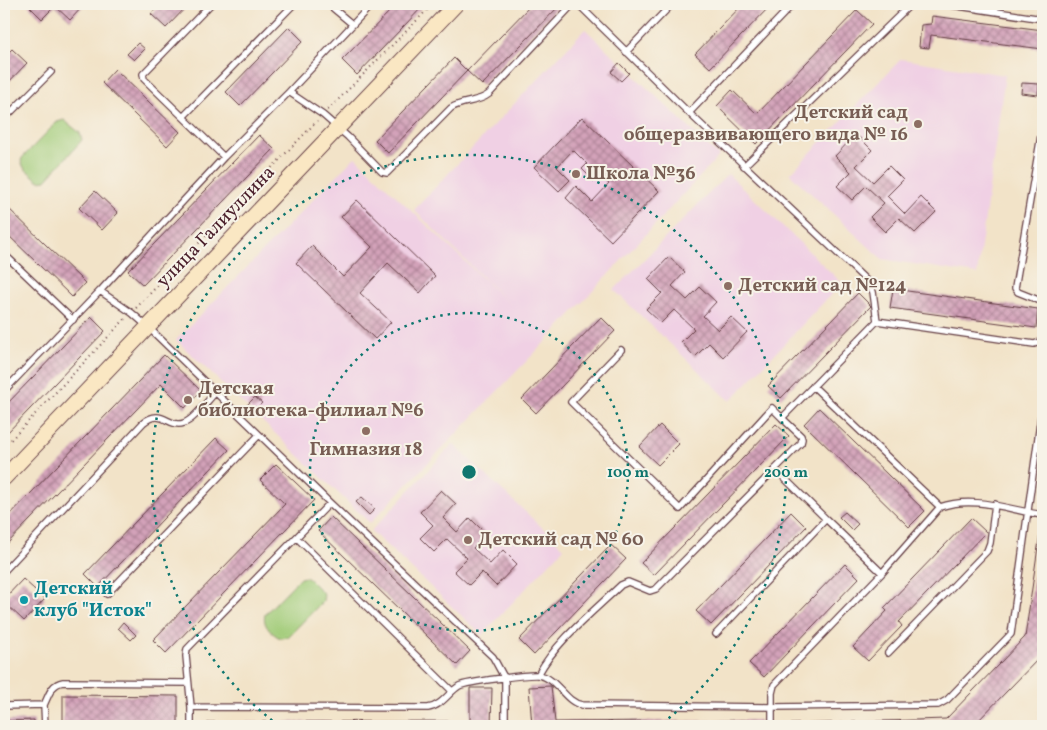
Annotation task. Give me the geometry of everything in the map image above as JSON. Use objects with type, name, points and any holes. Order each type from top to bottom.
[{"type":"street","name":"улица Галиуллина","points":[[4,476],[456,4]]},
{"type":"lane","points":[[211,4],[142,76],[224,157]]},
{"type":"lane","points":[[183,117],[294,4]]},
{"type":"lane","points":[[328,4],[352,24]]},
{"type":"lane","points":[[4,391],[73,320],[224,157],[289,92],[372,4]]},
{"type":"lane","points":[[289,92],[323,115],[382,172],[387,173],[456,105],[481,99],[489,94],[573,4]]},
{"type":"lane","points":[[626,52],[672,4]]},
{"type":"lane","points":[[689,113],[793,4]]},
{"type":"lane","points":[[744,166],[910,4]]},
{"type":"lane","points":[[945,4],[1043,20]]},
{"type":"lane","points":[[582,5],[626,52],[870,285],[873,292],[877,321]]},
{"type":"lane","points":[[4,119],[51,72]]},
{"type":"lane","points":[[1043,124],[1014,286],[1016,291],[1043,302]]},
{"type":"lane","points":[[4,254],[73,320]]},
{"type":"lane","points":[[100,290],[132,312],[493,657],[506,679],[505,726]]},
{"type":"lane","points":[[877,321],[1034,344],[1043,341]]},
{"type":"lane","points":[[782,418],[877,321]]},
{"type":"lane","points":[[538,675],[556,649],[620,585],[628,582],[650,591],[656,589],[802,440],[801,436],[772,408],[680,509],[571,402],[621,350]]},
{"type":"lane","points":[[813,386],[940,506]]},
{"type":"lane","points":[[4,571],[144,423],[155,416],[160,416],[179,424],[184,423],[215,393]]},
{"type":"lane","points":[[191,707],[428,708],[437,705],[464,684],[538,675],[551,681],[575,703],[582,705],[772,707],[933,706],[943,703],[1012,634],[1043,401]]},
{"type":"lane","points":[[107,594],[259,435]]},
{"type":"lane","points":[[775,469],[882,573]]},
{"type":"lane","points":[[772,726],[772,689],[776,682],[882,573],[940,506],[966,502],[995,504],[1043,515]]},
{"type":"lane","points":[[191,726],[186,656],[190,646],[330,503]]},
{"type":"lane","points":[[888,653],[989,547],[995,504]]},
{"type":"lane","points":[[716,634],[826,519]]},
{"type":"lane","points":[[297,538],[452,692]]},
{"type":"lane","points":[[45,726],[44,705],[52,688],[63,682],[188,682]]},
{"type":"lane","points":[[4,706],[44,705]]},
{"type":"path","points":[[4,447],[132,312],[433,4]]},
{"type":"shaded area","points":[[585,29],[719,156],[547,340],[370,523],[176,340],[355,157],[512,306],[414,210]]},
{"type":"shaded area","name":"Детский сад общеразвивающего вида № 16","points":[[901,59],[1005,75],[977,274],[882,259],[790,174]]},
{"type":"shaded area","name":"Детский сад №124","points":[[728,174],[842,283],[730,401],[614,290]]},
{"type":"shaded area","name":"Детский сад № 60","points":[[453,444],[564,548],[482,635],[371,531]]},
{"type":"green space","points":[[64,120],[80,133],[82,140],[46,180],[39,181],[24,168],[21,161],[22,158],[57,122]]},
{"type":"green space","points":[[305,577],[324,594],[323,601],[288,637],[280,638],[273,634],[266,625],[265,614],[300,578]]},
{"type":"building","points":[[29,4],[85,4],[70,20],[55,6],[42,19]]},
{"type":"building","points":[[160,4],[189,4],[166,28],[151,14]]},
{"type":"building","points":[[397,4],[425,4],[357,75],[342,60]]},
{"type":"building","points":[[532,4],[561,4],[482,85],[467,71]]},
{"type":"building","points":[[743,4],[772,4],[710,68],[695,54]]},
{"type":"building","points":[[857,10],[872,24],[756,144],[717,106],[732,90],[757,114]]},
{"type":"building","points":[[932,16],[1043,30],[1043,49],[931,35],[929,48],[919,47],[921,25],[931,24]]},
{"type":"building","points":[[289,27],[303,41],[240,106],[226,92]]},
{"type":"building","points":[[138,43],[145,49],[134,60],[127,54]]},
{"type":"building","points":[[12,49],[27,63],[4,87],[4,57]]},
{"type":"building","points":[[454,58],[467,71],[388,153],[375,140]]},
{"type":"building","points":[[619,63],[629,73],[621,81],[611,72]]},
{"type":"building","points":[[115,69],[180,132],[167,146],[102,83]]},
{"type":"building","points":[[1022,83],[1039,84],[1038,95],[1021,93]]},
{"type":"building","points":[[582,117],[659,191],[611,241],[566,198],[576,186],[592,202],[609,184],[596,172],[590,177],[582,169],[587,164],[573,150],[557,167],[570,180],[559,191],[534,167]]},
{"type":"building","points":[[856,134],[872,150],[856,166],[873,182],[889,166],[903,180],[887,196],[905,214],[921,197],[936,212],[915,233],[899,218],[885,232],[870,217],[884,203],[866,186],[852,200],[837,186],[851,172],[835,156]]},
{"type":"building","points":[[259,135],[274,149],[143,285],[128,271]]},
{"type":"building","points":[[95,191],[118,213],[102,230],[79,208]]},
{"type":"building","points":[[357,200],[435,276],[420,293],[388,263],[360,293],[391,322],[375,339],[296,263],[312,246],[343,277],[372,247],[341,217]]},
{"type":"building","points":[[4,204],[85,283],[72,297],[4,231]]},
{"type":"building","points":[[669,257],[685,272],[672,286],[687,300],[700,287],[716,302],[703,316],[718,330],[731,317],[747,332],[723,357],[709,343],[695,357],[681,342],[694,329],[674,310],[661,323],[646,309],[662,293],[648,279]]},
{"type":"building","points":[[893,289],[1038,309],[1036,328],[890,308]]},
{"type":"building","points":[[858,293],[871,306],[781,398],[768,386]]},
{"type":"building","points":[[91,317],[105,331],[5,435],[4,407]]},
{"type":"building","points":[[601,317],[615,331],[536,413],[522,399]]},
{"type":"building","points":[[164,355],[201,391],[185,408],[161,384],[4,547],[4,521]]},
{"type":"building","points":[[255,397],[262,403],[254,411],[247,405]]},
{"type":"building","points":[[819,408],[925,511],[909,527],[804,424]]},
{"type":"building","points":[[776,424],[789,436],[654,575],[641,563]]},
{"type":"building","points":[[660,425],[679,444],[658,465],[639,447]]},
{"type":"building","points":[[216,438],[229,450],[98,587],[85,574]]},
{"type":"building","points":[[276,464],[314,500],[166,653],[153,640],[285,504],[260,480]]},
{"type":"building","points":[[441,490],[456,504],[443,518],[457,532],[470,518],[486,534],[473,548],[490,564],[503,550],[517,564],[496,586],[482,572],[469,585],[454,571],[467,558],[447,539],[434,552],[420,538],[433,525],[420,512]]},
{"type":"building","points":[[362,497],[375,509],[369,515],[356,502]]},
{"type":"building","points":[[791,512],[806,527],[711,625],[696,611]]},
{"type":"building","points":[[845,512],[858,524],[852,530],[839,517]]},
{"type":"building","points":[[331,517],[470,651],[457,665],[318,531]]},
{"type":"building","points":[[971,518],[986,532],[899,622],[902,626],[868,661],[853,647],[887,611],[884,608]]},
{"type":"building","points":[[1041,526],[1043,526],[1043,654],[973,726],[792,726],[791,724],[946,719],[1025,637]]},
{"type":"building","points":[[611,545],[626,559],[534,655],[519,640]]},
{"type":"building","points":[[845,564],[859,578],[764,677],[749,663]]},
{"type":"building","name":"Детский клуб \"Исток\"","points":[[23,579],[45,599],[24,621],[4,602],[4,599]]},
{"type":"building","points":[[123,622],[136,635],[131,640],[118,628]]},
{"type":"building","points":[[551,686],[555,722],[760,720],[760,726],[532,726],[529,687]]},
{"type":"building","points":[[470,688],[492,688],[491,726],[208,726],[208,722],[470,721]]},
{"type":"building","points":[[63,695],[178,696],[178,726],[63,726]]},
{"type":"building","points":[[34,720],[34,726],[4,726],[4,721]]},
{"type":"place","name":"Детский сад общеразвивающего вида № 16","points":[[918,124]]},
{"type":"place","name":"Школа №36","points":[[576,174]]},
{"type":"place","name":"Детский сад №124","points":[[728,286]]},
{"type":"place","name":"Детская библиотека-филиал №6","points":[[188,400]]},
{"type":"place","name":"Гимназия 18","points":[[366,431]]},
{"type":"place","name":"Детский сад № 60","points":[[468,540]]},
{"type":"place","name":"Детский клуб \"Исток\"","points":[[24,600]]}]
